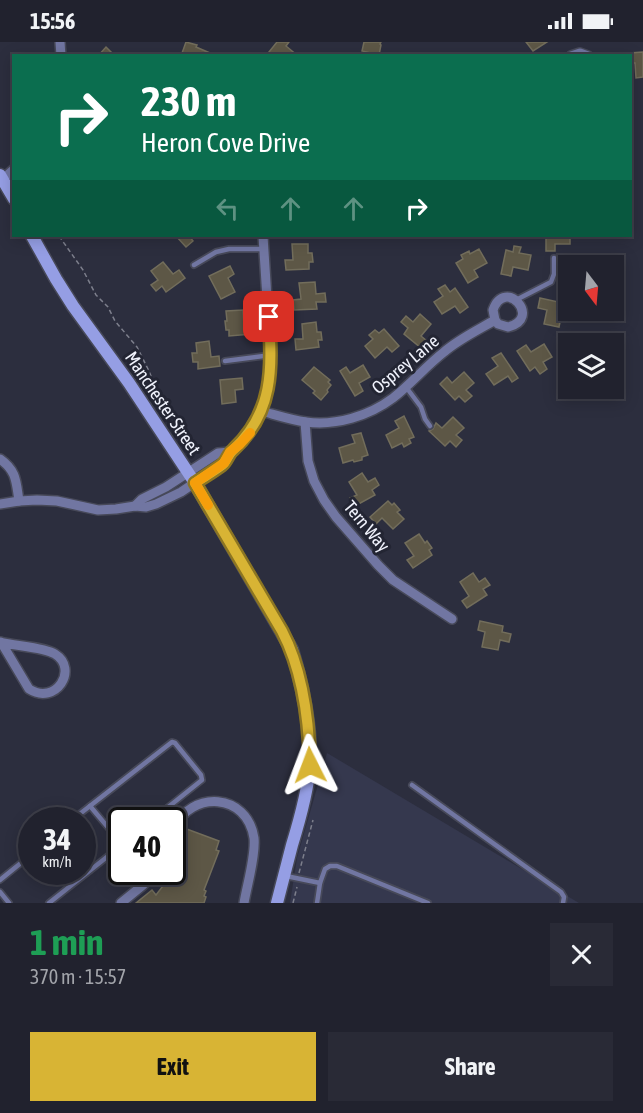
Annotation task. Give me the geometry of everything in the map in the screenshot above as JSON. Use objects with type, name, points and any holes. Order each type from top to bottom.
[{"type":"street","name":"Manchester Street","points":[[33,237],[73,306],[192,472],[292,650],[298,670],[310,765],[305,797],[277,903]]},
{"type":"street","points":[[0,504],[45,500],[107,510],[135,506],[142,499],[166,488],[218,453],[230,452],[249,434],[261,411],[269,383],[271,355],[263,237]]},
{"type":"street","points":[[507,297],[516,300],[521,307],[522,316],[517,324],[508,327],[498,324],[495,320],[493,310],[498,301],[507,297]]},
{"type":"street","name":"Osprey Lane","points":[[261,411],[305,422],[333,422],[364,414],[383,405],[447,350],[495,320]]},
{"type":"street","name":"Tern Way","points":[[305,422],[308,461],[314,481],[324,500],[363,549],[393,580],[452,619]]},
{"type":"street","points":[[0,459],[10,466],[13,472],[19,501]]},
{"type":"street","points":[[0,642],[54,653],[61,660],[64,668],[64,677],[60,685],[54,691],[46,693],[37,693],[29,689],[0,642]]},
{"type":"street","points":[[186,811],[197,804],[216,801],[232,806],[246,819],[254,838],[254,848],[244,903]]},
{"type":"street","points":[[121,903],[138,885]]},
{"type":"lane","points":[[194,265],[216,252],[229,249],[264,249]]},
{"type":"lane","points":[[516,300],[551,282],[554,274],[554,258]]},
{"type":"lane","points":[[225,361],[271,355]]},
{"type":"lane","points":[[406,387],[421,407],[430,426]]},
{"type":"lane","points":[[108,827],[90,806],[172,742],[201,775],[202,780],[168,807]]},
{"type":"lane","points":[[412,785],[561,892],[564,897],[563,903]]},
{"type":"lane","points":[[50,903],[108,855]]},
{"type":"lane","points":[[0,880],[18,865]]},
{"type":"lane","points":[[318,903],[324,869],[330,866],[350,870],[428,903]]},
{"type":"lane","points":[[284,876],[320,883]]},
{"type":"lane","points":[[0,892],[9,903]]},
{"type":"path","points":[[59,237],[83,270],[96,295],[108,307],[115,321],[137,347],[167,413],[192,453],[192,472]]},
{"type":"path","points":[[299,874],[313,820]]},
{"type":"path","points":[[293,903],[298,885]]},
{"type":"shaded area","points":[[327,753],[579,903],[290,903],[297,858]]},
{"type":"building","points":[[186,42],[197,45],[196,47],[212,54],[182,54]]},
{"type":"building","points":[[277,42],[289,42],[286,46],[296,54],[271,54],[269,52]]},
{"type":"building","points":[[364,42],[381,42],[379,54],[362,51]]},
{"type":"building","points":[[526,42],[547,42],[533,51]]},
{"type":"building","points":[[106,47],[113,54],[100,54]]},
{"type":"building","points":[[643,52],[643,77],[636,78],[635,63],[632,63],[630,53]]},
{"type":"building","points":[[177,237],[190,237],[193,241],[186,247]]},
{"type":"building","points":[[546,237],[570,237],[570,244],[555,244],[555,251],[546,251]]},
{"type":"building","points":[[292,244],[308,244],[308,253],[312,253],[313,262],[309,262],[309,269],[286,270],[285,260],[293,260]]},
{"type":"building","points":[[514,246],[521,247],[519,253],[531,255],[528,270],[513,267],[511,276],[501,274],[506,250],[513,252]]},
{"type":"building","points":[[479,249],[487,263],[474,270],[478,277],[468,283],[456,263],[463,259],[461,255],[469,251],[470,254]]},
{"type":"building","points":[[163,262],[173,274],[179,270],[185,278],[166,292],[162,286],[156,291],[151,285],[158,280],[151,271]]},
{"type":"building","points":[[230,266],[234,274],[228,278],[235,292],[221,299],[209,276]]},
{"type":"building","points":[[315,282],[316,294],[325,293],[326,302],[316,302],[317,309],[294,310],[293,300],[301,299],[299,283]]},
{"type":"building","points":[[445,285],[450,292],[455,288],[468,307],[460,313],[455,306],[442,314],[434,302],[443,296],[438,289]]},
{"type":"building","points":[[540,298],[558,302],[559,327],[544,324],[547,310],[538,308]]},
{"type":"building","points":[[243,310],[244,326],[251,325],[252,334],[229,336],[229,330],[226,330],[226,311]]},
{"type":"building","points":[[420,314],[431,324],[421,336],[427,341],[421,348],[404,334],[408,328],[401,322],[406,316],[413,322]]},
{"type":"building","points":[[316,322],[317,332],[321,332],[322,340],[318,340],[319,347],[296,350],[295,339],[303,339],[302,324]]},
{"type":"building","points":[[384,329],[399,346],[392,352],[387,347],[375,358],[365,346],[373,339],[369,335],[375,330],[379,333]]},
{"type":"building","points":[[209,341],[211,357],[219,356],[220,366],[198,369],[198,362],[193,362],[192,353],[197,353],[196,343]]},
{"type":"building","points":[[544,344],[552,357],[543,362],[547,369],[540,374],[535,367],[530,371],[517,351],[526,345],[531,352]]},
{"type":"building","points":[[501,353],[518,378],[512,382],[508,376],[494,385],[486,374],[498,366],[492,358]]},
{"type":"building","points":[[363,365],[370,377],[359,383],[363,391],[355,396],[340,371],[346,367],[350,373]]},
{"type":"building","points":[[314,367],[330,380],[328,382],[331,385],[328,392],[321,400],[313,393],[315,391],[302,380]]},
{"type":"building","points":[[464,372],[474,383],[466,390],[472,396],[465,402],[459,396],[455,400],[440,384],[447,377],[452,383]]},
{"type":"building","points":[[242,378],[243,389],[235,390],[236,402],[222,404],[220,380]]},
{"type":"building","points":[[404,416],[414,437],[409,439],[411,443],[404,447],[402,443],[392,448],[386,435],[399,428],[395,421]]},
{"type":"building","points":[[453,417],[464,428],[456,435],[462,440],[456,447],[450,441],[445,446],[429,431],[436,423],[442,428]]},
{"type":"building","points":[[361,433],[368,455],[362,457],[362,460],[343,463],[339,448],[355,443],[352,435]]},
{"type":"building","points":[[362,473],[368,482],[375,478],[379,485],[372,490],[375,495],[355,506],[350,498],[357,495],[349,482]]},
{"type":"building","points":[[388,501],[392,505],[394,503],[400,510],[397,512],[404,519],[393,529],[382,518],[376,524],[370,517]]},
{"type":"building","points":[[419,534],[432,548],[429,550],[432,555],[413,568],[407,560],[414,556],[405,543]]},
{"type":"building","points":[[473,573],[479,582],[485,578],[490,585],[483,589],[487,595],[467,608],[462,601],[469,596],[460,582]]},
{"type":"building","points":[[480,621],[503,626],[502,632],[511,634],[509,642],[500,640],[498,650],[482,647],[485,632],[478,630]]},
{"type":"building","points":[[186,829],[219,841],[216,850],[219,851],[204,890],[206,897],[204,903],[136,903],[152,890],[156,895],[164,885],[186,885]]},
{"type":"slow traffic","points":[[208,505],[195,483],[224,463],[230,452],[250,433]]},
{"type":"route","points":[[269,317],[271,361],[266,398],[261,411],[249,434],[230,452],[224,463],[195,483],[292,650],[307,722],[310,765]]}]
